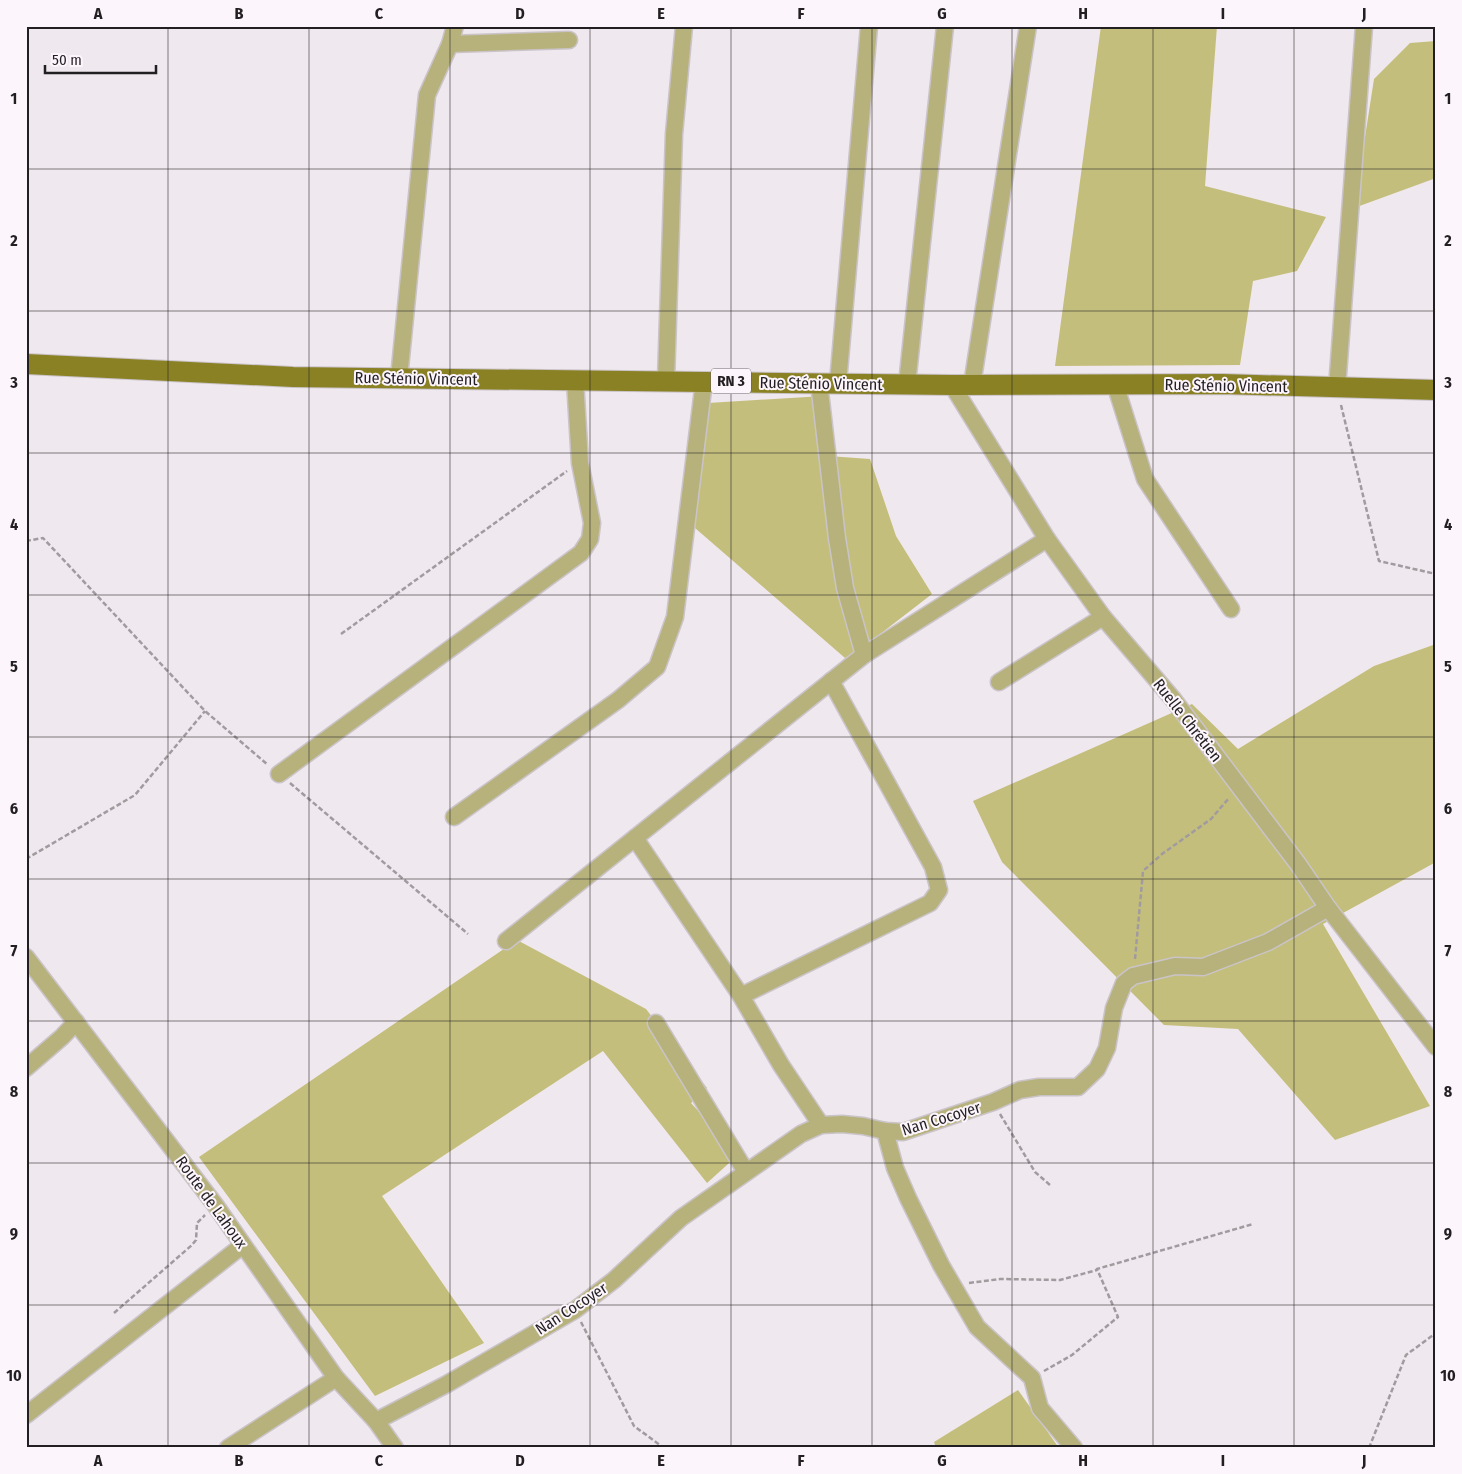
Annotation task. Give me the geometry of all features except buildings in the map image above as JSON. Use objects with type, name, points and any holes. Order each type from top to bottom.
[{"type":"main road","name":"Rue Sténio Vincent","points":[[26,364],[293,377],[666,380],[952,385],[1115,384],[1436,390]]},
{"type":"street","points":[[399,378],[428,95],[450,44],[455,26]]},
{"type":"street","points":[[666,380],[674,134],[684,26]]},
{"type":"street","points":[[864,654],[845,588],[841,563],[829,383],[870,26]]},
{"type":"street","points":[[907,384],[946,26]]},
{"type":"street","points":[[972,385],[1028,26]]},
{"type":"street","points":[[1337,388],[1364,26]]},
{"type":"street","points":[[450,44],[570,40]]},
{"type":"street","points":[[279,774],[581,554],[590,539],[592,523],[580,463],[575,380]]},
{"type":"street","points":[[454,817],[618,700],[657,667],[675,617],[704,381]]},
{"type":"street","points":[[1115,384],[1145,480],[1231,609]]},
{"type":"street","name":"Ruelle Chrétien","points":[[952,385],[1047,539],[1103,617],[1173,699],[1298,864],[1328,908],[1436,1048]]},
{"type":"street","points":[[506,940],[864,654],[1047,539]]},
{"type":"street","points":[[999,682],[1103,617]]},
{"type":"street","points":[[741,996],[930,903],[939,890],[933,867],[831,681]]},
{"type":"street","points":[[635,838],[741,996],[781,1065],[821,1125]]},
{"type":"street","points":[[1133,976],[1175,966],[1202,967],[1268,942],[1328,908]]},
{"type":"street","name":"Route de Lahoux","points":[[26,957],[216,1206],[336,1378],[376,1421],[395,1448]]},
{"type":"street","name":"Nan Cocoyer","points":[[376,1421],[447,1384],[575,1310],[614,1280],[680,1218],[801,1134],[821,1125],[842,1124],[903,1132],[993,1102],[1020,1090],[1039,1087],[1078,1087],[1097,1069],[1107,1048],[1114,1008],[1124,983],[1133,976]]},
{"type":"street","points":[[26,1068],[62,1037],[76,1022]]},
{"type":"street","points":[[656,1023],[746,1172]]},
{"type":"street","points":[[885,1131],[895,1168],[908,1198],[941,1265],[977,1327],[1032,1378],[1040,1408],[1074,1448]]},
{"type":"street","points":[[26,1414],[243,1245]]},
{"type":"street","points":[[228,1448],[336,1378]]},
{"type":"path","points":[[1337,388],[1379,561],[1436,574]]},
{"type":"path","points":[[341,634],[580,463]]},
{"type":"path","points":[[26,541],[42,538],[205,711],[468,934]]},
{"type":"path","points":[[26,859],[135,795],[205,711]]},
{"type":"path","points":[[1133,976],[1143,871],[1162,854],[1211,819],[1228,800],[1232,777]]},
{"type":"path","points":[[993,1102],[1035,1172],[1050,1185]]},
{"type":"path","points":[[114,1314],[192,1245],[196,1240],[196,1223],[216,1206]]},
{"type":"path","points":[[953,1285],[1000,1279],[1060,1280],[1253,1224]]},
{"type":"path","points":[[1032,1378],[1072,1355],[1118,1317],[1097,1270]]},
{"type":"path","points":[[575,1310],[634,1426],[664,1448]]},
{"type":"path","points":[[1369,1448],[1406,1355],[1436,1333]]},
{"type":"shaded area","points":[[1101,26],[1217,26],[1205,186],[1326,217],[1297,271],[1253,281],[1240,365],[1055,366]]},
{"type":"shaded area","points":[[1436,41],[1436,178],[1354,208],[1374,79],[1410,43]]},
{"type":"shaded area","points":[[823,396],[828,456],[870,459],[896,536],[932,594],[866,645],[845,658],[695,528],[708,403]]},
{"type":"shaded area","points":[[1436,644],[1436,862],[1323,924],[1430,1106],[1335,1140],[1238,1029],[1164,1025],[1002,862],[973,801],[1192,704],[1238,749],[1374,666]]},
{"type":"shaded area","points":[[517,940],[646,1009],[707,1088],[691,1103],[738,1155],[707,1183],[603,1051],[382,1196],[484,1343],[375,1396],[199,1157]]},
{"type":"shaded area","points":[[1018,1390],[1059,1448],[936,1448],[934,1442]]}]
